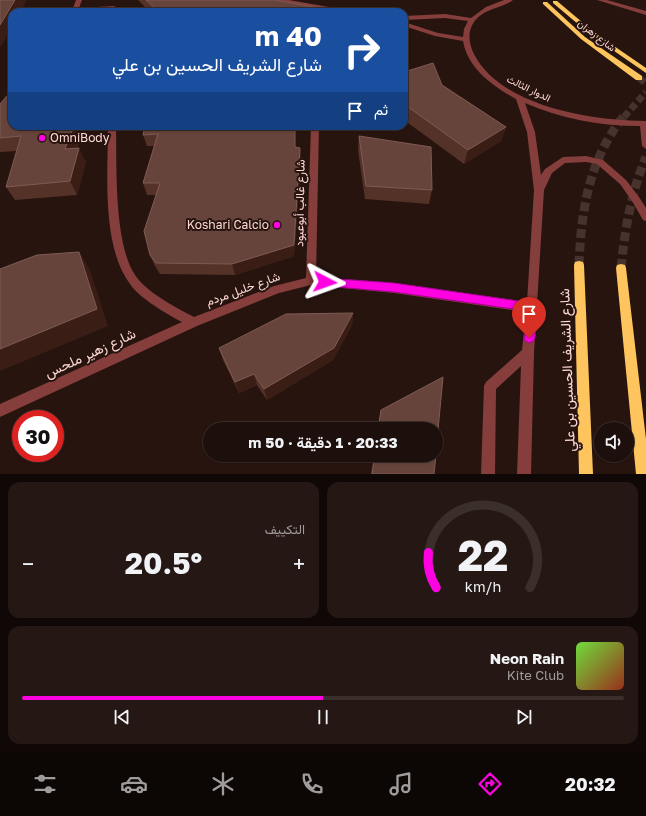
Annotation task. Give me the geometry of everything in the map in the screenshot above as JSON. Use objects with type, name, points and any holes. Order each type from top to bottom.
[{"type":"main road","name":"شارع زهران","points":[[555,2],[593,34],[646,71]]},
{"type":"main road","name":"شارع زهران","points":[[545,3],[584,38],[639,78]]},
{"type":"main road","name":"شارع الشريف الحسين بن علي","points":[[579,265],[586,474]]},
{"type":"main road","points":[[621,268],[643,474]]},
{"type":"street","points":[[279,0],[310,8]]},
{"type":"street","points":[[408,25],[437,35],[466,40],[468,30],[473,20],[485,10],[510,0]]},
{"type":"street","points":[[600,0],[646,13]]},
{"type":"street","points":[[408,18],[445,16],[473,20]]},
{"type":"street","name":"الدوار الثالث","points":[[466,40],[470,54],[479,68],[496,83],[519,97],[557,112],[578,118],[608,123],[645,124]]},
{"type":"street","points":[[519,97],[532,132],[538,190],[532,308],[528,353],[524,474]]},
{"type":"street","points":[[645,124],[646,146]]},
{"type":"street","points":[[112,130],[113,215],[122,258],[134,282],[162,305],[193,322]]},
{"type":"street","name":"شارع غالب أبوعبود","points":[[311,281],[315,130]]},
{"type":"street","points":[[538,190],[548,171],[563,160],[586,159],[600,162],[623,182],[636,199],[646,217]]},
{"type":"street","name":"شارع خليل مردم","points":[[193,322],[278,289],[311,281],[394,288],[532,308]]},
{"type":"street","name":"شارع زهير ملحس","points":[[0,411],[193,322]]},
{"type":"street","points":[[488,474],[490,386],[528,353]]},
{"type":"building","points":[[0,0],[15,0],[10,8],[8,8],[8,12],[0,25]]},
{"type":"building","points":[[146,0],[275,0],[319,8],[155,8]]},
{"type":"building","points":[[433,63],[442,85],[506,127],[468,150],[408,107],[408,71]]},
{"type":"building","points":[[8,95],[8,130],[72,130],[65,149],[79,148],[70,181],[6,187],[21,136],[0,138],[0,104]]},
{"type":"building","points":[[144,130],[295,130],[295,147],[300,148],[294,245],[232,264],[156,263],[150,255],[144,231],[160,183],[143,183],[158,134],[143,135]]},
{"type":"building","points":[[359,136],[431,147],[432,190],[366,186]]},
{"type":"building","points":[[79,252],[97,309],[0,349],[0,269],[37,255]]},
{"type":"building","points":[[353,313],[334,348],[264,389],[254,374],[235,382],[219,348],[286,314]]},
{"type":"building","points":[[443,377],[439,422],[379,422],[381,410]]},
{"type":"building","points":[[374,462],[435,462],[434,474],[372,474]]},
{"type":"tunnel","points":[[639,78],[646,83]]},
{"type":"tunnel","points":[[624,117],[646,92]]},
{"type":"tunnel","points":[[579,265],[582,225],[589,186],[602,150],[624,116]]},
{"type":"tunnel","points":[[621,268],[629,211],[636,184],[646,157]]},
{"type":"place","name":"OmniBody","points":[[42,138]]},
{"type":"place","name":"Koshari Calcio","points":[[277,225]]},
{"type":"route","points":[[325,282],[394,288],[532,308],[529,338]]}]
